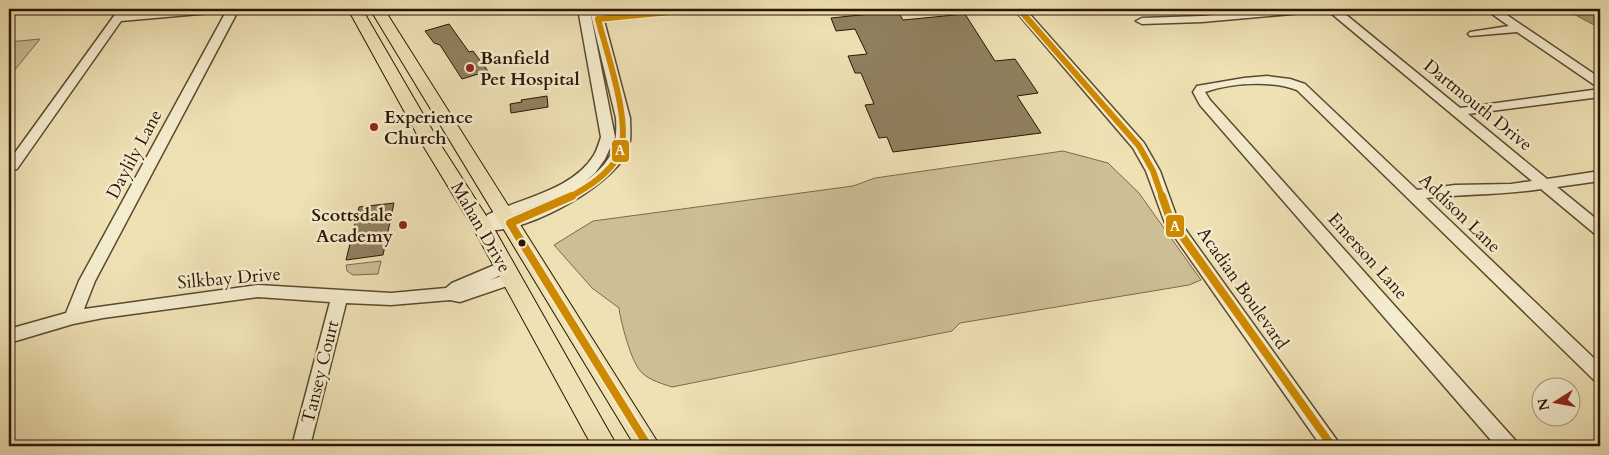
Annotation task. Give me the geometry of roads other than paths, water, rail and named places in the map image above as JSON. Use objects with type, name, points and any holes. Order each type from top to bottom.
[{"type":"main road","name":"Mahan Drive","points":[[355,9],[408,103],[482,225],[605,446]]},
{"type":"main road","name":"Mahan Drive","points":[[378,9],[648,446]]},
{"type":"main road","points":[[408,103],[418,101],[436,104]]},
{"type":"street","points":[[12,166],[120,14],[222,9]]},
{"type":"street","name":"Daylily Lane","points":[[72,318],[87,281],[233,9]]},
{"type":"street","name":"Acadian Boulevard","points":[[1019,9],[1139,146],[1153,171],[1170,219],[1332,446]]},
{"type":"street","points":[[1142,21],[1231,12],[1313,9]]},
{"type":"street","name":"Dartmouth Drive","points":[[1332,9],[1600,230]]},
{"type":"street","points":[[1491,9],[1600,83]]},
{"type":"street","points":[[482,225],[560,202],[591,184],[606,171],[621,150],[624,134],[623,118],[611,68],[591,14]]},
{"type":"street","points":[[507,218],[578,180],[604,152],[608,137],[596,70],[591,14]]},
{"type":"street","points":[[1474,34],[1520,28]]},
{"type":"street","points":[[596,70],[611,68]]},
{"type":"street","name":"Emerson Lane","points":[[1292,80],[1268,79],[1209,87],[1194,91],[1508,446]]},
{"type":"street","name":"Addison Lane","points":[[1292,80],[1310,93],[1600,376]]},
{"type":"street","points":[[1457,112],[1600,93]]},
{"type":"street","points":[[1414,195],[1455,190],[1511,189],[1600,176]]},
{"type":"street","name":"Silkbay Drive","points":[[9,336],[72,318],[258,291],[391,299],[450,294],[460,296],[469,294],[507,273]]},
{"type":"street","name":"Tansey Court","points":[[300,446],[339,297]]},
{"type":"place","name":"Banfield Pet Hospital","points":[[470,68]]},
{"type":"place","name":"Experience Church","points":[[374,127]]},
{"type":"place","name":"Scottsdale Academy","points":[[403,225]]}]
